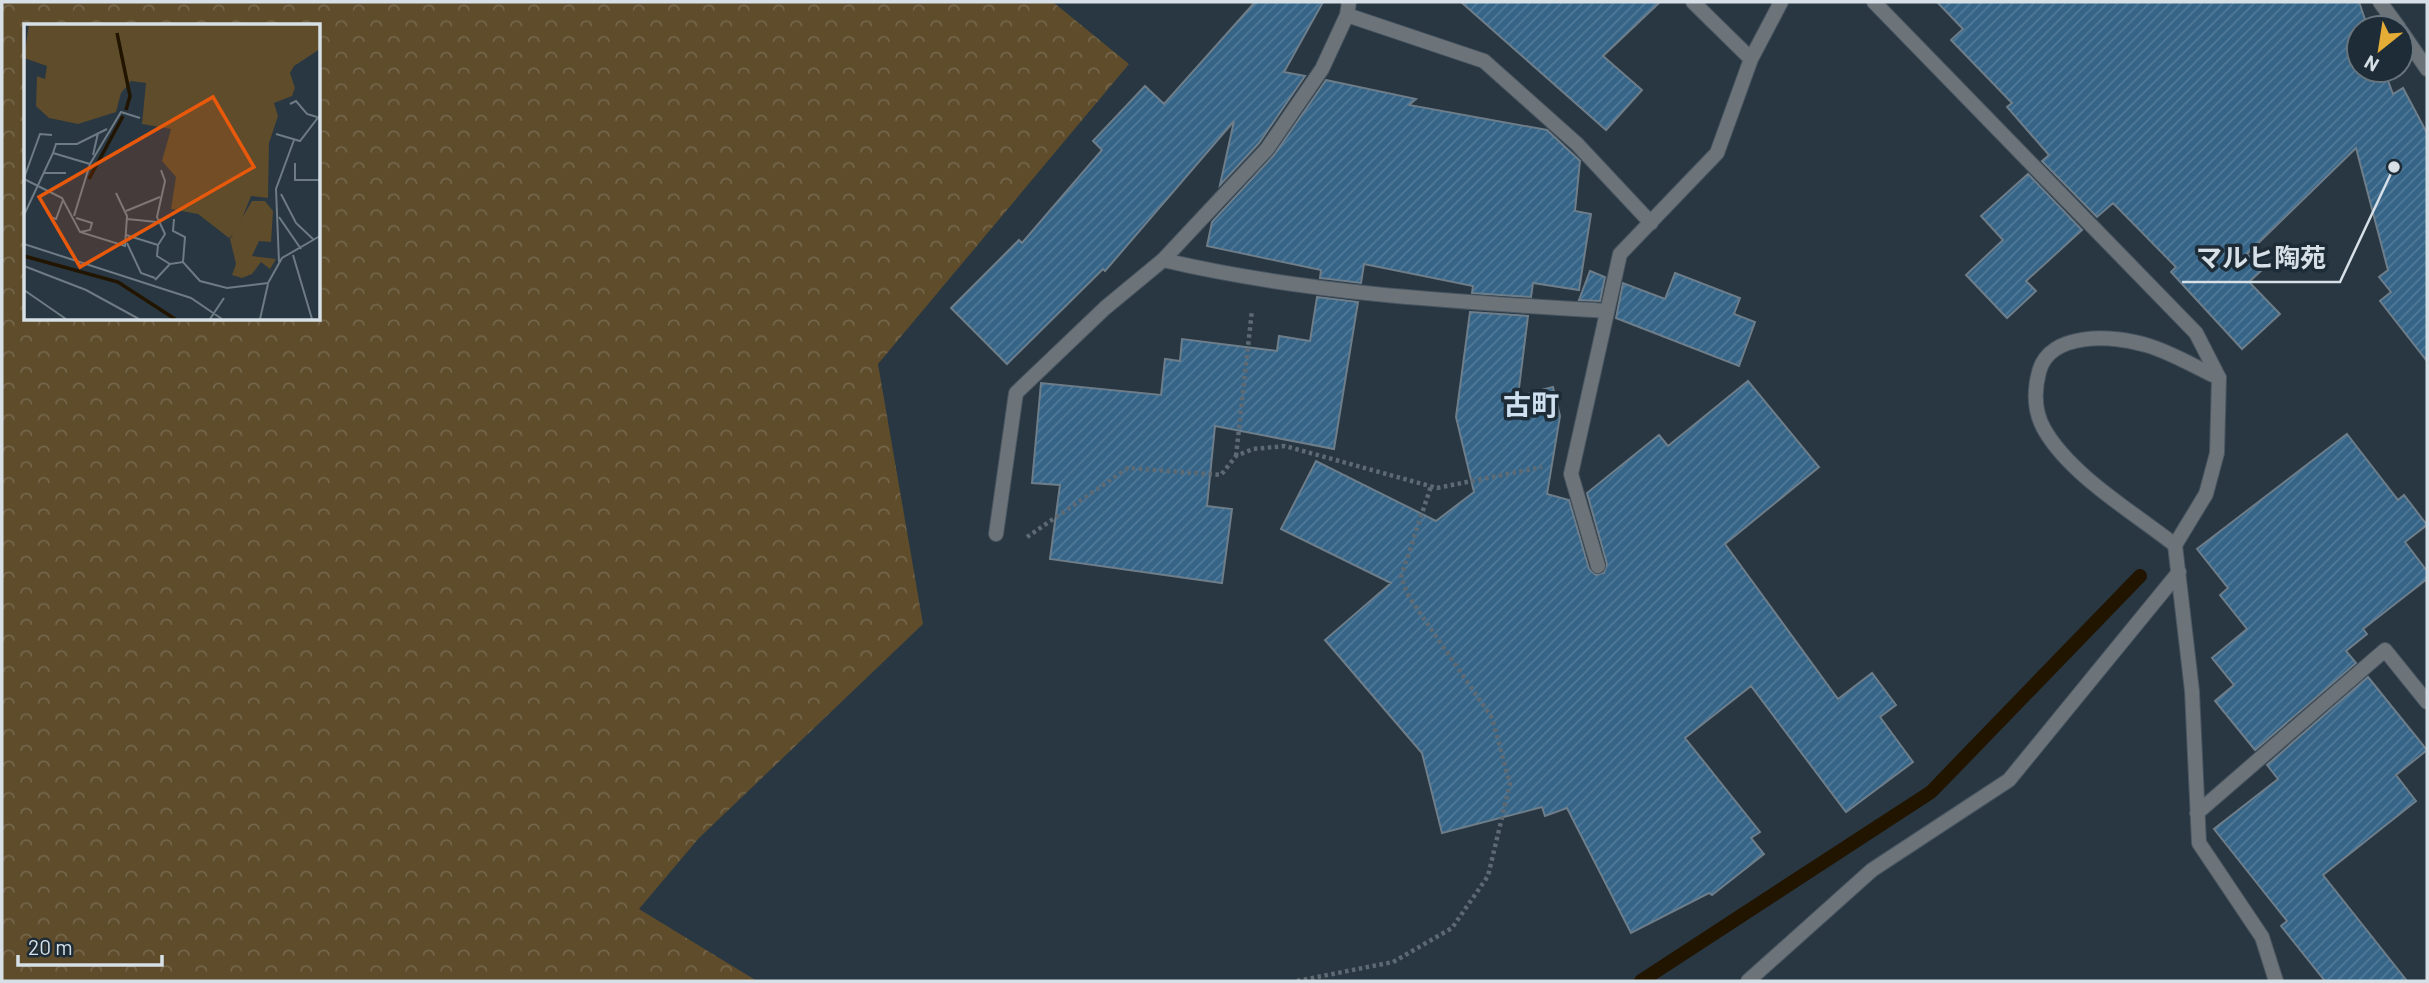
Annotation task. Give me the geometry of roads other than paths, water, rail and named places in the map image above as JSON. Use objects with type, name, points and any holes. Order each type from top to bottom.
[{"type":"street","points":[[1693,2],[1751,59]]},
{"type":"street","points":[[1598,566],[1571,474],[1620,254],[1717,153],[1751,59],[1781,2]]},
{"type":"street","points":[[1874,2],[2196,333],[2219,378],[2217,453],[2206,494],[2175,545],[2192,691],[2199,843],[2262,937],[2276,981]]},
{"type":"street","points":[[996,534],[1016,393],[1105,308],[1163,260],[1267,149],[1322,69],[1348,8],[1484,61],[1577,144],[1651,223]]},
{"type":"street","points":[[2415,52],[2427,69]]},
{"type":"street","points":[[1163,260],[1256,279],[1464,302],[1607,311]]},
{"type":"street","points":[[2175,545],[2066,460],[2043,427],[2033,391],[2042,361],[2061,346],[2097,338],[2146,345],[2219,378]]},
{"type":"street","points":[[1748,981],[1872,870],[2009,780],[2179,572]]},
{"type":"street","points":[[2197,813],[2385,650],[2427,702]]},
{"type":"waterway","points":[[1641,981],[1931,792],[2140,576]]},
{"type":"place","name":"マルヒ陶苑","points":[[2394,167]]},
{"type":"district","name":"古町","points":[[1531,405]]}]
